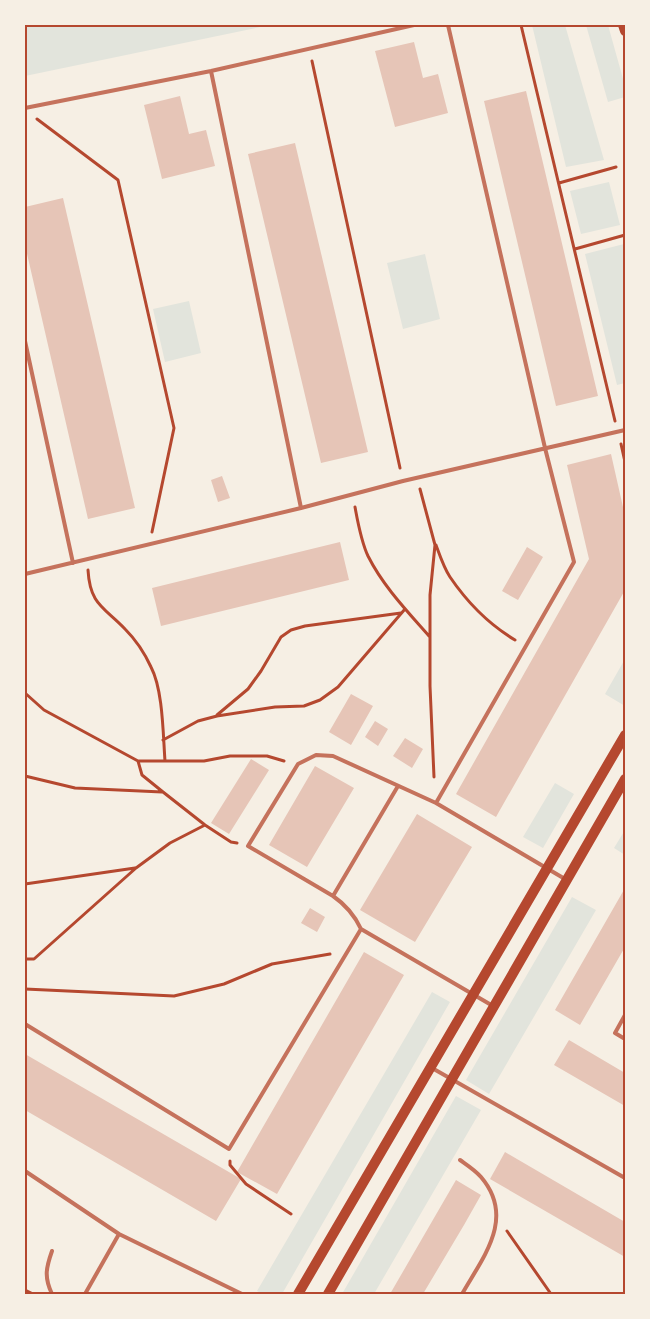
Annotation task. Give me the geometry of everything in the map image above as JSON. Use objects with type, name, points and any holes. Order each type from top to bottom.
[{"type":"main road","points":[[623,25],[625,31]]},
{"type":"main road","points":[[298,1294],[625,735]]},
{"type":"main road","points":[[328,1294],[625,779]]},
{"type":"lane","points":[[25,108],[211,71],[414,25]]},
{"type":"lane","points":[[436,803],[574,562],[545,448],[448,25]]},
{"type":"lane","points":[[211,71],[302,508]]},
{"type":"lane","points":[[25,340],[73,563]]},
{"type":"lane","points":[[25,574],[302,508],[403,481],[625,430]]},
{"type":"lane","points":[[494,1007],[361,929],[355,916],[345,904],[248,846],[298,764],[316,755],[333,756],[436,803],[567,880]]},
{"type":"lane","points":[[333,896],[398,786]]},
{"type":"lane","points":[[25,1024],[229,1149],[361,929]]},
{"type":"lane","points":[[625,1015],[615,1033],[625,1038]]},
{"type":"lane","points":[[430,1067],[625,1178]]},
{"type":"lane","points":[[460,1160],[481,1177],[494,1198],[498,1218],[492,1242],[462,1294]]},
{"type":"lane","points":[[25,1171],[119,1234],[242,1294]]},
{"type":"lane","points":[[85,1294],[119,1234]]},
{"type":"lane","points":[[52,1251],[46,1269],[48,1286],[52,1294]]},
{"type":"path","points":[[521,25],[625,462]]},
{"type":"path","points":[[310,49],[403,481]]},
{"type":"path","points":[[33,116],[118,180],[174,428],[150,544]]},
{"type":"path","points":[[559,183],[616,167]]},
{"type":"path","points":[[574,249],[625,235]]},
{"type":"path","points":[[416,478],[435,544],[450,576],[474,606],[501,632],[525,646]]},
{"type":"path","points":[[352,494],[368,555],[382,579],[430,636]]},
{"type":"path","points":[[435,544],[430,595],[430,686],[436,803]]},
{"type":"path","points":[[87,559],[89,582],[94,599],[106,613],[125,629],[140,648],[152,668],[159,690],[165,761]]},
{"type":"path","points":[[163,740],[198,722],[216,716],[275,707],[304,706],[320,700],[338,687],[405,608]]},
{"type":"path","points":[[216,716],[248,690],[281,637],[291,630],[305,626],[400,614]]},
{"type":"path","points":[[25,693],[44,710],[138,761],[204,761],[230,756],[267,756],[298,764]]},
{"type":"path","points":[[138,761],[142,775],[205,825],[231,842],[248,846]]},
{"type":"path","points":[[25,776],[75,788],[163,792]]},
{"type":"path","points":[[25,959],[34,959],[136,868],[170,843],[205,825]]},
{"type":"path","points":[[25,884],[136,868]]},
{"type":"path","points":[[25,989],[174,996],[224,984],[272,964],[334,953]]},
{"type":"path","points":[[229,1149],[230,1165],[246,1184],[291,1214]]},
{"type":"path","points":[[498,1218],[551,1294]]},
{"type":"path","points":[[25,1290],[33,1294]]},
{"type":"shaded area","points":[[25,25],[270,25],[25,76]]},
{"type":"shaded area","points":[[532,25],[565,25],[604,160],[566,167]]},
{"type":"shaded area","points":[[586,25],[608,25],[625,86],[625,97],[608,102]]},
{"type":"shaded area","points":[[609,182],[620,225],[581,234],[570,191]]},
{"type":"shaded area","points":[[624,244],[625,383],[617,385],[585,254]]},
{"type":"shaded area","points":[[425,254],[440,319],[403,329],[387,263]]},
{"type":"shaded area","points":[[189,301],[201,353],[165,362],[153,309]]},
{"type":"shaded area","points":[[625,659],[625,706],[605,694]]},
{"type":"shaded area","points":[[555,783],[574,794],[543,848],[523,837]]},
{"type":"shaded area","points":[[625,830],[625,855],[614,848]]},
{"type":"shaded area","points":[[572,897],[596,910],[489,1094],[466,1080]]},
{"type":"shaded area","points":[[432,992],[450,1002],[282,1294],[263,1294],[257,1291]]},
{"type":"shaded area","points":[[456,1096],[481,1110],[374,1294],[342,1294]]},
{"type":"building","points":[[414,42],[423,78],[438,74],[448,113],[395,127],[375,51]]},
{"type":"building","points":[[526,91],[598,396],[556,406],[484,101]]},
{"type":"building","points":[[180,96],[189,134],[206,130],[215,166],[162,179],[144,105]]},
{"type":"building","points":[[295,143],[368,452],[321,463],[248,154]]},
{"type":"building","points":[[63,198],[135,508],[88,519],[25,245],[25,207]]},
{"type":"building","points":[[611,454],[625,516],[625,590],[496,817],[456,794],[589,559],[567,465]]},
{"type":"building","points":[[222,476],[230,498],[218,502],[211,480]]},
{"type":"building","points":[[340,542],[349,580],[161,626],[152,588]]},
{"type":"building","points":[[527,547],[543,557],[518,600],[502,591]]},
{"type":"building","points":[[351,694],[373,706],[351,745],[329,732]]},
{"type":"building","points":[[375,721],[388,729],[378,746],[365,737]]},
{"type":"building","points":[[405,738],[423,749],[412,768],[393,756]]},
{"type":"building","points":[[251,759],[269,770],[229,834],[211,823]]},
{"type":"building","points":[[315,766],[354,788],[307,867],[269,845]]},
{"type":"building","points":[[417,814],[472,847],[415,942],[360,910]]},
{"type":"building","points":[[625,888],[625,947],[580,1025],[555,1010]]},
{"type":"building","points":[[310,908],[325,917],[317,932],[301,923]]},
{"type":"building","points":[[364,952],[404,975],[277,1194],[237,1172]]},
{"type":"building","points":[[569,1040],[625,1073],[625,1106],[554,1065]]},
{"type":"building","points":[[25,1054],[241,1179],[216,1221],[25,1110]]},
{"type":"building","points":[[505,1152],[625,1222],[625,1257],[490,1179]]},
{"type":"building","points":[[456,1180],[481,1195],[464,1225],[423,1294],[390,1294]]}]
